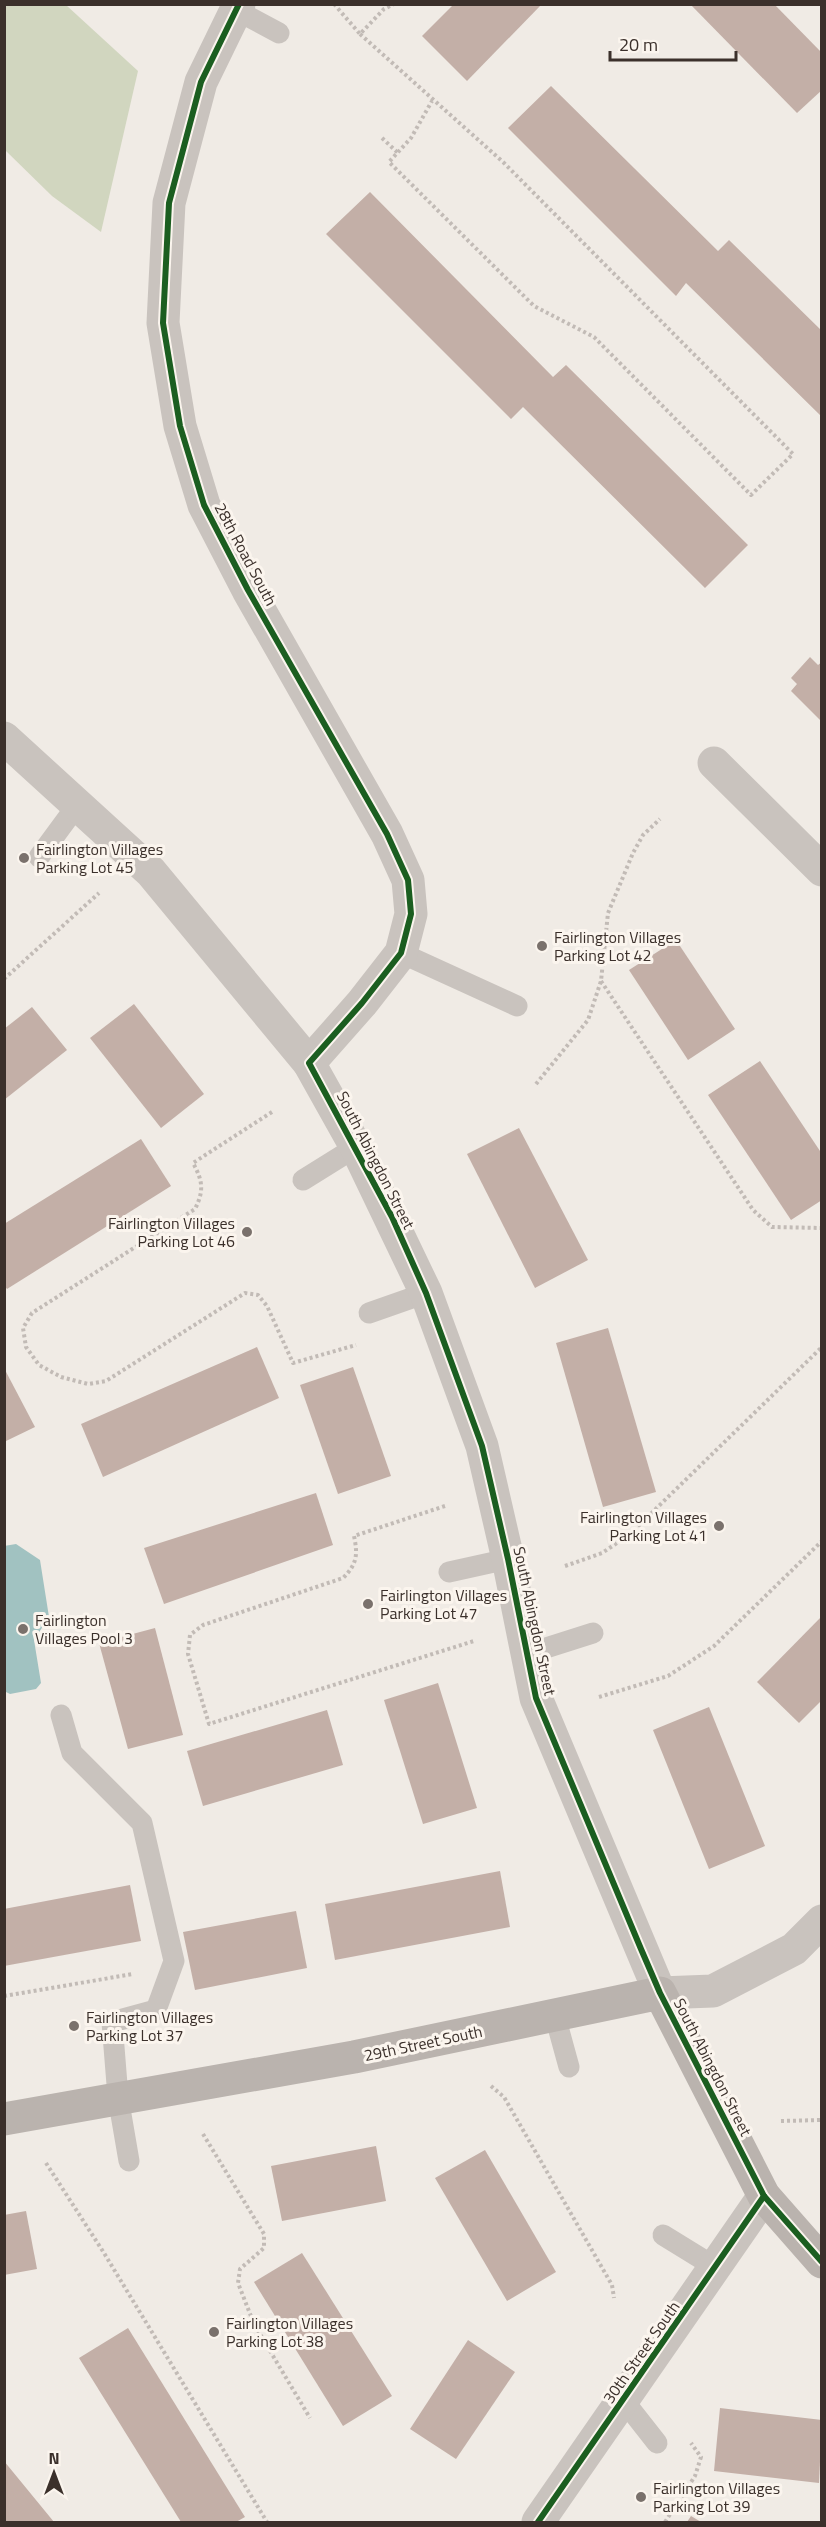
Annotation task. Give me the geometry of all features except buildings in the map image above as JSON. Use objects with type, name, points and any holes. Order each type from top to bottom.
[{"type":"street","name":"28th Road South","points":[[237,8],[201,82],[169,203],[163,323],[180,426],[204,505],[248,590],[387,834],[408,880],[411,914],[401,953],[363,1003],[309,1063]]},
{"type":"street","name":"South Abingdon Street","points":[[4,738],[151,872],[309,1063],[356,1147],[426,1293],[482,1446],[536,1698],[660,1993],[764,2196],[822,2262]]},
{"type":"street","points":[[714,763],[822,870]]},
{"type":"street","name":"29th Street South","points":[[4,2119],[354,2057],[660,1993],[713,1991],[794,1949],[822,1921]]},
{"type":"street","name":"30th Street South","points":[[538,2523],[764,2196]]},
{"type":"lane","points":[[237,8],[279,33]]},
{"type":"lane","points":[[39,857],[78,804]]},
{"type":"lane","points":[[401,953],[517,1006]]},
{"type":"lane","points":[[303,1180],[356,1147]]},
{"type":"lane","points":[[369,1313],[426,1293]]},
{"type":"lane","points":[[449,1572],[508,1559]]},
{"type":"lane","points":[[527,1654],[593,1633]]},
{"type":"lane","points":[[61,1715],[72,1753],[142,1823],[174,1961],[156,2010],[112,2022],[118,2097],[129,2161]]},
{"type":"lane","points":[[555,2016],[569,2067]]},
{"type":"lane","points":[[663,2235],[715,2267]]},
{"type":"lane","points":[[624,2401],[657,2443]]},
{"type":"path","points":[[334,4],[360,34],[504,164],[793,454],[751,495],[594,338],[534,306],[389,162],[411,138],[432,101]]},
{"type":"path","points":[[360,34],[384,9],[394,4]]},
{"type":"path","points":[[382,138],[398,153]]},
{"type":"path","points":[[536,1084],[588,1020],[601,981],[608,913],[633,853],[643,835],[660,819]]},
{"type":"path","points":[[4,979],[99,892]]},
{"type":"path","points":[[601,981],[753,1210],[772,1227],[822,1228]]},
{"type":"path","points":[[272,1112],[194,1163],[201,1178],[203,1194],[195,1209],[32,1313],[23,1328],[26,1347],[39,1365],[61,1377],[88,1384],[106,1381],[245,1293],[258,1295],[267,1306],[293,1363],[357,1345]]},
{"type":"path","points":[[565,1566],[602,1553],[629,1535],[822,1347]]},
{"type":"path","points":[[445,1506],[354,1536],[358,1554],[354,1566],[343,1578],[203,1625],[190,1635],[188,1654],[209,1724],[474,1641]]},
{"type":"path","points":[[599,1697],[668,1676],[714,1646],[822,1541]]},
{"type":"path","points":[[4,1996],[133,1974],[160,1998]]},
{"type":"path","points":[[491,2086],[504,2097],[612,2285],[614,2298]]},
{"type":"path","points":[[781,2121],[822,2120]]},
{"type":"path","points":[[203,2134],[264,2234],[264,2248],[240,2269],[238,2283],[254,2324],[310,2418]]},
{"type":"path","points":[[46,2163],[148,2325],[267,2523]]},
{"type":"path","points":[[665,2523],[695,2476],[700,2457],[686,2438]]},
{"type":"green space","points":[[4,5],[66,5],[138,71],[101,232],[52,196],[5,150]]},
{"type":"water","name":"Fairlington Villages Pool 3","points":[[16,1544],[40,1560],[49,1617],[34,1640],[41,1683],[36,1689],[10,1694],[4,1691],[4,1546]]},
{"type":"cycle path","points":[[239,4],[201,82],[169,203],[163,323],[180,426],[204,505],[248,590],[387,834],[408,880],[411,914],[401,953],[362,1003],[309,1063],[392,1217],[426,1293],[482,1446],[536,1698],[641,1949],[660,1993],[764,2196],[822,2262]]},
{"type":"cycle path","points":[[538,2522],[764,2196]]},
{"type":"place","name":"Fairlington Villages Parking Lot 45","points":[[24,858]]},
{"type":"place","name":"Fairlington Villages Parking Lot 42","points":[[542,946]]},
{"type":"place","name":"Fairlington Villages Parking Lot 46","points":[[247,1232]]},
{"type":"place","name":"Fairlington Villages Parking Lot 41","points":[[719,1526]]},
{"type":"place","name":"Fairlington Villages Parking Lot 47","points":[[368,1604]]},
{"type":"place","name":"Fairlington Villages Pool 3","points":[[23,1629]]},
{"type":"place","name":"Fairlington Villages Parking Lot 37","points":[[74,2026]]},
{"type":"place","name":"Fairlington Villages Parking Lot 38","points":[[214,2332]]},
{"type":"place","name":"Fairlington Villages Parking Lot 39","points":[[641,2497]]}]
